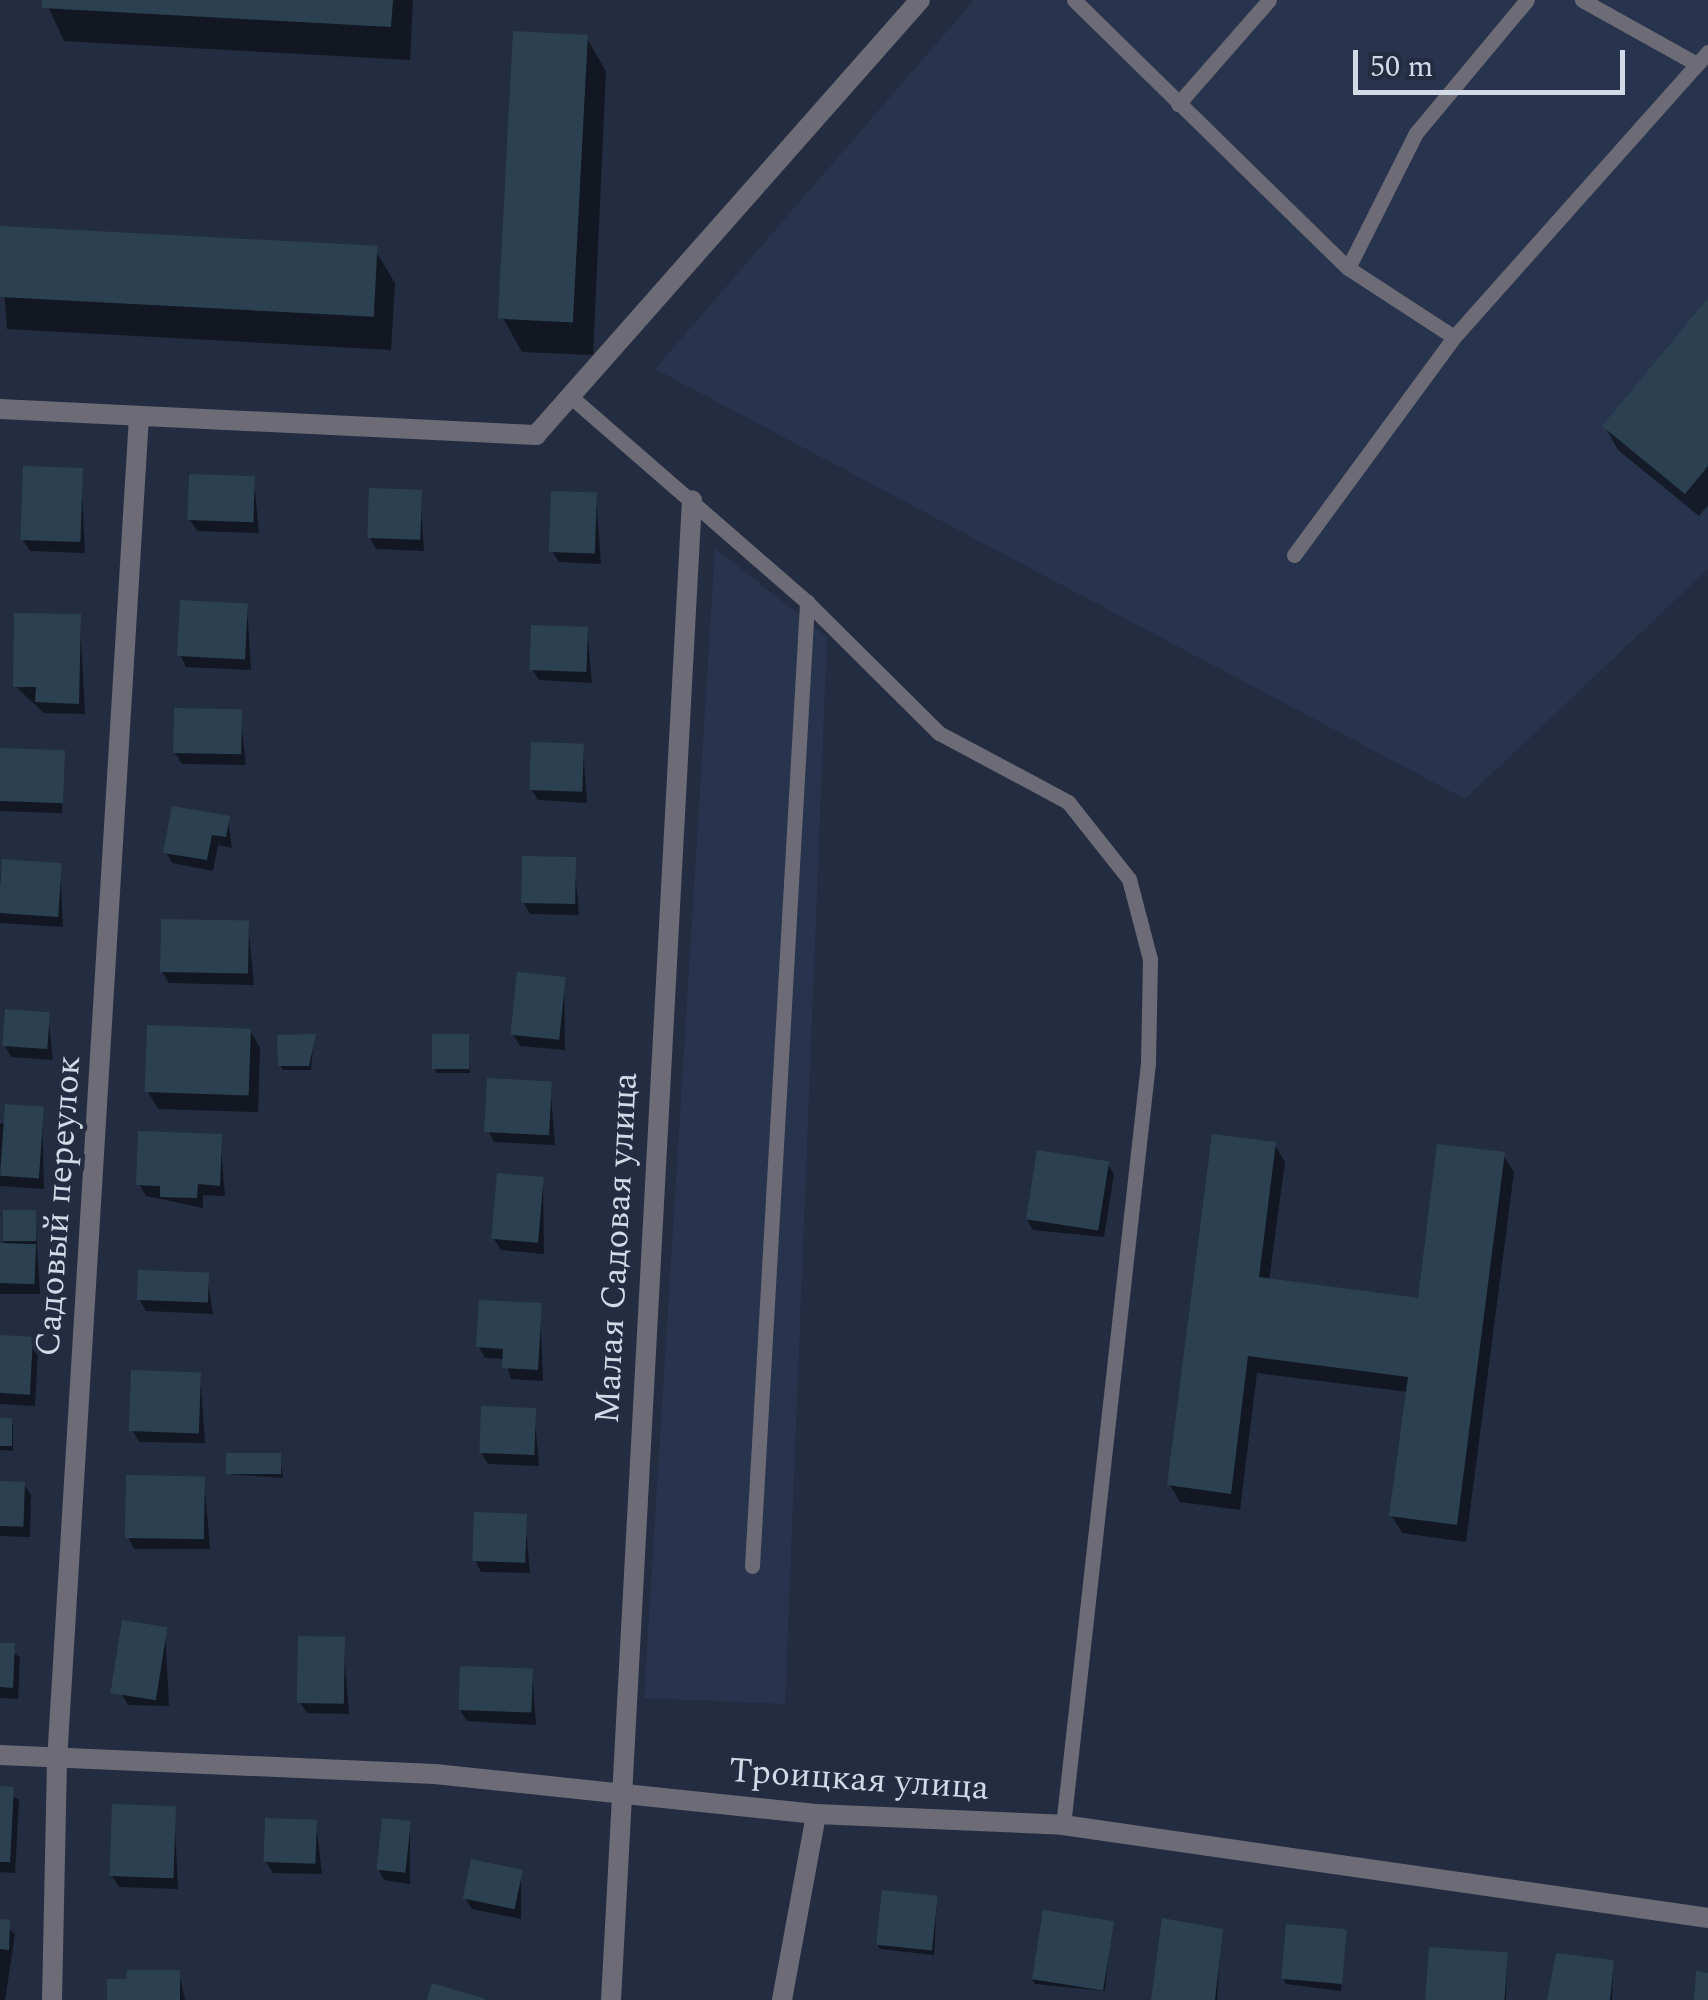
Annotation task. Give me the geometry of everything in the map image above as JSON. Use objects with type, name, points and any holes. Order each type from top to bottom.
[{"type":"street","points":[[0,408],[536,435],[920,0]]},
{"type":"street","name":"Садовый переулок","points":[[52,2000],[57,1761],[140,417]]},
{"type":"street","name":"Малая Садовая улица","points":[[611,2000],[627,1794],[628,1624],[692,500]]},
{"type":"street","name":"Троицкая улица","points":[[0,1755],[57,1761],[435,1774],[816,1814],[1062,1825],[1708,1918]]},
{"type":"street","points":[[782,2000],[816,1814]]},
{"type":"lane","points":[[1074,0],[1348,268],[1454,338]]},
{"type":"lane","points":[[1178,104],[1269,0]]},
{"type":"lane","points":[[1348,268],[1416,134],[1527,0]]},
{"type":"lane","points":[[1294,556],[1454,338],[1702,58],[1582,0]]},
{"type":"lane","points":[[570,396],[807,602],[939,733],[1068,802],[1128,879],[1150,959],[1148,1063],[1062,1825]]},
{"type":"lane","points":[[752,1566],[807,602]]},
{"type":"shaded area","points":[[974,0],[1708,0],[1708,569],[1465,799],[655,369]]},
{"type":"shaded area","points":[[715,548],[827,637],[785,1704],[644,1698]]},
{"type":"building","points":[[42,0],[393,0],[391,27],[42,8]]},
{"type":"building","points":[[513,31],[588,35],[573,323],[498,319]]},
{"type":"building","points":[[0,226],[377,246],[374,317],[0,297]]},
{"type":"building","points":[[1708,298],[1708,466],[1685,494],[1602,426]]},
{"type":"building","points":[[23,466],[83,468],[80,542],[20,540]]},
{"type":"building","points":[[189,474],[255,476],[253,522],[187,520]]},
{"type":"building","points":[[369,488],[422,490],[420,540],[367,538]]},
{"type":"building","points":[[551,491],[597,493],[595,554],[549,552]]},
{"type":"building","points":[[180,600],[248,604],[245,659],[177,656]]},
{"type":"building","points":[[14,613],[81,614],[79,704],[35,702],[36,687],[13,687]]},
{"type":"building","points":[[531,625],[588,627],[586,672],[529,670]]},
{"type":"building","points":[[174,708],[242,709],[241,754],[173,753]]},
{"type":"building","points":[[531,742],[584,744],[582,792],[529,790]]},
{"type":"building","points":[[0,748],[65,750],[63,803],[0,801]]},
{"type":"building","points":[[172,806],[230,816],[226,837],[212,835],[207,860],[163,853]]},
{"type":"building","points":[[522,856],[576,857],[575,904],[521,903]]},
{"type":"building","points":[[2,859],[62,863],[58,917],[0,913]]},
{"type":"building","points":[[161,919],[249,921],[248,974],[160,972]]},
{"type":"building","points":[[517,972],[566,977],[559,1040],[510,1035]]},
{"type":"building","points":[[5,1009],[50,1012],[47,1049],[2,1046]]},
{"type":"building","points":[[147,1025],[251,1029],[249,1096],[145,1092]]},
{"type":"building","points":[[316,1034],[309,1066],[278,1066],[277,1035]]},
{"type":"building","points":[[432,1034],[469,1034],[469,1069],[432,1069]]},
{"type":"building","points":[[487,1078],[552,1081],[549,1135],[484,1132]]},
{"type":"building","points":[[5,1104],[44,1107],[39,1179],[0,1176]]},
{"type":"building","points":[[138,1131],[222,1134],[220,1186],[198,1184],[197,1198],[160,1197],[160,1186],[136,1185]]},
{"type":"building","points":[[1212,1134],[1276,1142],[1259,1277],[1418,1298],[1437,1144],[1505,1152],[1457,1525],[1389,1516],[1408,1377],[1248,1356],[1231,1494],[1167,1485]]},
{"type":"building","points":[[1037,1150],[1109,1161],[1098,1231],[1026,1219]]},
{"type":"building","points":[[497,1173],[544,1177],[538,1243],[491,1239]]},
{"type":"building","points":[[3,1210],[36,1210],[36,1241],[3,1241]]},
{"type":"building","points":[[0,1243],[36,1244],[35,1284],[0,1283]]},
{"type":"building","points":[[138,1270],[209,1272],[208,1302],[137,1300]]},
{"type":"building","points":[[479,1300],[542,1303],[538,1370],[502,1368],[503,1349],[476,1347]]},
{"type":"building","points":[[0,1335],[33,1337],[30,1395],[0,1393]]},
{"type":"building","points":[[131,1370],[201,1372],[199,1433],[129,1431]]},
{"type":"building","points":[[481,1406],[536,1408],[534,1455],[479,1453]]},
{"type":"building","points":[[0,1418],[12,1418],[12,1446],[0,1446]]},
{"type":"building","points":[[226,1453],[281,1453],[281,1474],[226,1474]]},
{"type":"building","points":[[126,1475],[205,1476],[204,1539],[125,1538]]},
{"type":"building","points":[[0,1481],[25,1482],[23,1527],[0,1526]]},
{"type":"building","points":[[474,1512],[527,1514],[525,1563],[472,1561]]},
{"type":"building","points":[[122,1620],[167,1627],[156,1700],[110,1693]]},
{"type":"building","points":[[298,1636],[345,1637],[344,1704],[297,1703]]},
{"type":"building","points":[[0,1643],[15,1643],[13,1688],[0,1687]]},
{"type":"building","points":[[460,1666],[533,1669],[531,1713],[458,1710]]},
{"type":"building","points":[[0,1786],[14,1787],[10,1862],[0,1862]]},
{"type":"building","points":[[112,1804],[176,1806],[173,1878],[109,1876]]},
{"type":"building","points":[[265,1818],[317,1820],[315,1864],[263,1862]]},
{"type":"building","points":[[382,1818],[411,1821],[405,1873],[377,1870]]},
{"type":"building","points":[[471,1859],[523,1870],[515,1909],[463,1898]]},
{"type":"building","points":[[882,1890],[938,1896],[932,1951],[876,1945]]},
{"type":"building","points":[[1043,1910],[1114,1921],[1103,1990],[1032,1979]]},
{"type":"building","points":[[1162,1918],[1223,1929],[1215,2000],[1151,2000]]},
{"type":"building","points":[[0,1919],[10,1920],[9,1950],[0,1949]]},
{"type":"building","points":[[1286,1924],[1347,1929],[1342,1984],[1281,1979]]},
{"type":"building","points":[[1429,1947],[1508,1953],[1504,2000],[1425,2000]]},
{"type":"building","points":[[1556,1953],[1614,1960],[1610,2000],[1547,2000]]},
{"type":"building","points":[[127,1970],[180,1970],[180,2000],[107,2000],[107,1979],[126,1979]]},
{"type":"building","points":[[1696,1971],[1708,1973],[1708,2000],[1694,2000]]},
{"type":"building","points":[[432,1983],[486,1999],[427,2000]]}]
